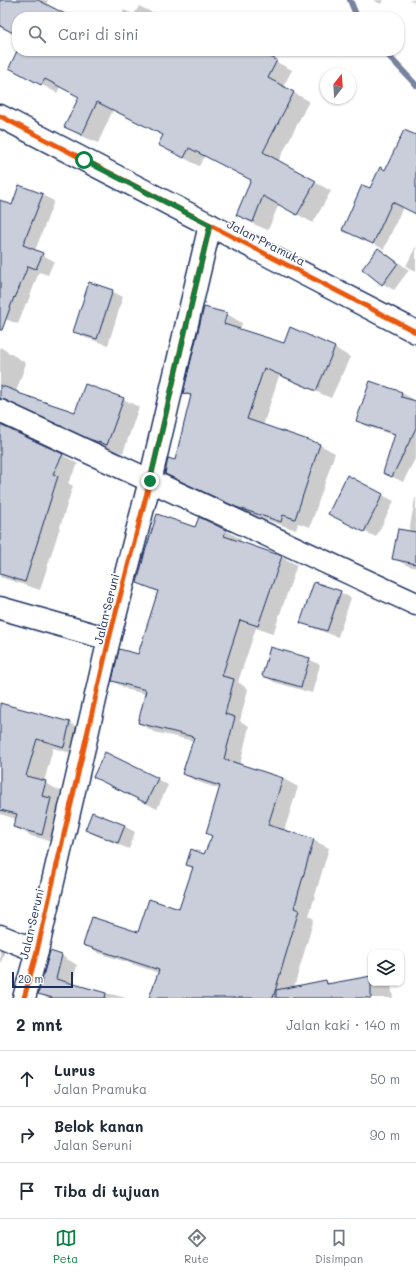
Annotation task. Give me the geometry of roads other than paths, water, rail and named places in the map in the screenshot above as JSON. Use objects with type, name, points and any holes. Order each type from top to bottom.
[{"type":"street","name":"Jalan Pramuka","points":[[0,116],[416,332]]},
{"type":"street","name":"Jalan Seruni","points":[[24,998],[37,951],[109,639],[150,481],[210,225]]},
{"type":"street","points":[[0,411],[416,604]]},
{"type":"street","points":[[0,608],[109,639]]},
{"type":"street","points":[[0,936],[37,951]]},
{"type":"waterway","points":[[350,0],[355,12]]},
{"type":"waterway","points":[[389,56],[416,85]]}]
